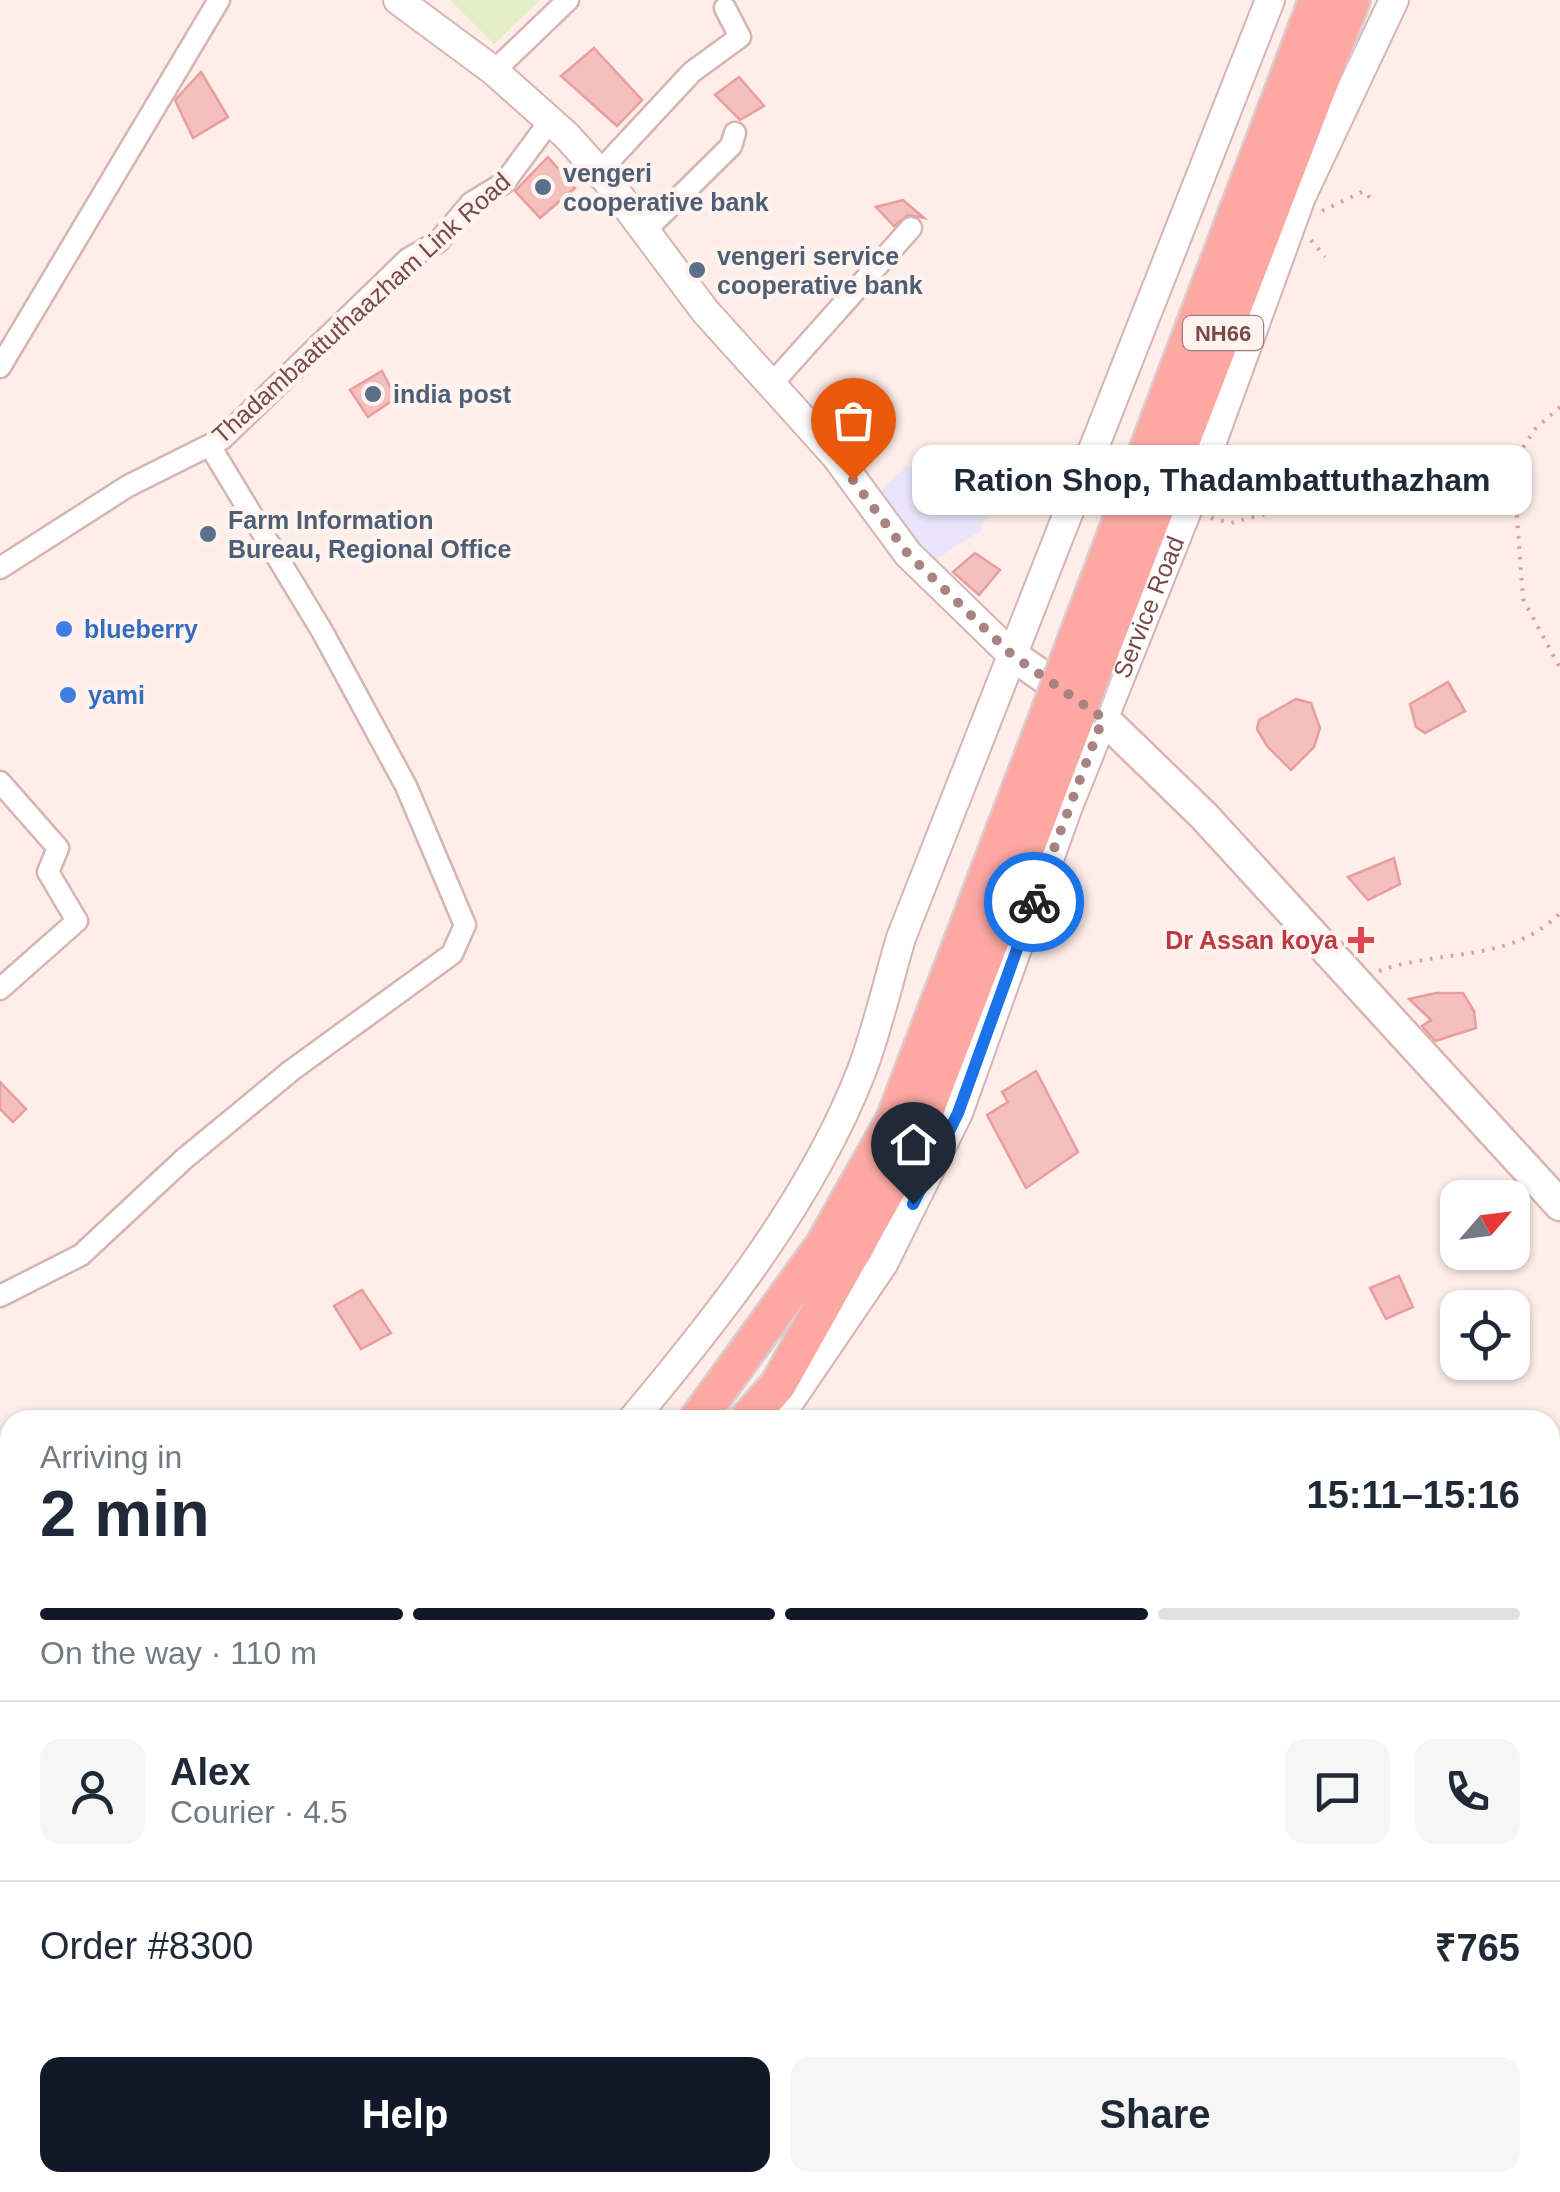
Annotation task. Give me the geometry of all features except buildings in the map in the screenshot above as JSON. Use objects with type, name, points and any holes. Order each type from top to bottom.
[{"type":"highway","name":"NH66","points":[[757,1410],[778,1385],[913,1144],[1076,715],[1084,659],[1317,0]]},
{"type":"highway","name":"NH66","points":[[1084,659],[1352,0]]},
{"type":"highway","name":"NH66","points":[[704,1410],[823,1246],[894,1120],[1076,715]]},
{"type":"main road","points":[[1012,655],[1076,715],[1204,816],[1355,980],[1545,1174],[1560,1205]]},
{"type":"street","points":[[0,367],[218,0]]},
{"type":"street","points":[[398,0],[494,72],[514,94],[550,121],[599,172],[705,311],[835,455],[908,554],[1012,655]]},
{"type":"street","points":[[494,72],[568,0]]},
{"type":"street","points":[[640,1410],[712,1324],[794,1203],[861,1071],[902,938],[1270,0]]},
{"type":"street","name":"Service Road","points":[[785,1410],[883,1264],[958,1113],[1076,715],[1186,513],[1294,219],[1394,0]]},
{"type":"street","points":[[599,172],[692,72],[740,38],[725,8]]},
{"type":"street","name":"Thadambaattuthaazham Link Road","points":[[0,568],[128,486],[222,439],[408,259],[438,242],[471,204],[504,183],[550,121]]},
{"type":"street","points":[[646,232],[731,146],[735,133]]},
{"type":"street","points":[[771,385],[911,228]]},
{"type":"street","points":[[0,1296],[81,1255],[184,1159],[292,1070],[452,954],[465,925],[406,786],[322,631],[210,446]]},
{"type":"street","points":[[0,782],[58,848],[48,872],[77,921],[0,989]]},
{"type":"path","points":[[1294,219],[1305,219],[1364,190],[1372,200]]},
{"type":"path","points":[[1560,407],[1535,430],[1513,463],[1523,599],[1560,668]]},
{"type":"path","points":[[1186,513],[1230,523],[1314,501],[1358,510]]},
{"type":"path","points":[[1355,980],[1410,960],[1523,942],[1560,913]]},
{"type":"shaded area","points":[[905,467],[960,472],[991,514],[980,526],[982,530],[931,562],[872,499]]},
{"type":"green space","points":[[450,0],[540,0],[494,44]]},
{"type":"way so far","points":[[853,480],[908,554],[1012,655],[1103,718],[1034,902]]},
{"type":"place","name":"vengeri cooperative bank","points":[[543,187]]},
{"type":"place","name":"vengeri service cooperative bank","points":[[697,270]]},
{"type":"place","name":"india post","points":[[373,394]]},
{"type":"place","name":"Ration Shop, Thadambattuthazham","points":[[853,480]]},
{"type":"place","name":"Farm Information Bureau, Regional Office","points":[[208,534]]},
{"type":"place","name":"blueberry","points":[[64,629]]},
{"type":"place","name":"yami","points":[[68,695]]},
{"type":"place","name":"Dr Assan koya","points":[[1361,940]]},
{"type":"route","points":[[913,1204],[958,1113],[1034,902]]}]
